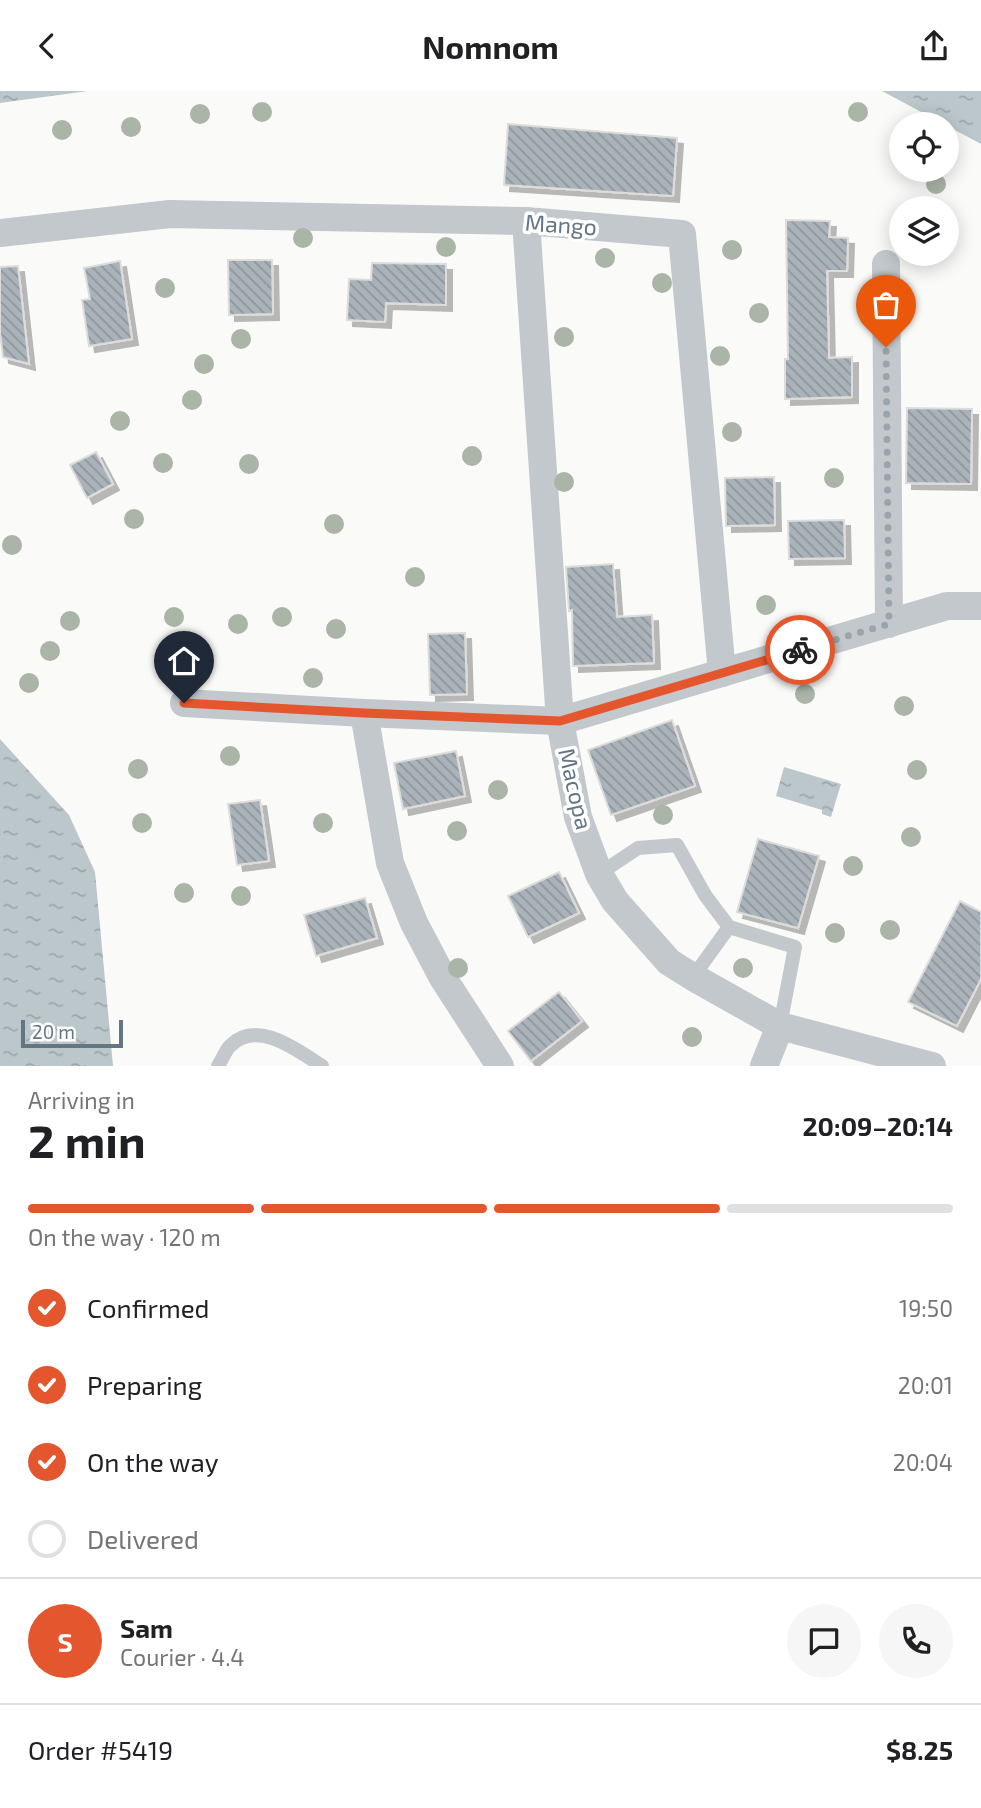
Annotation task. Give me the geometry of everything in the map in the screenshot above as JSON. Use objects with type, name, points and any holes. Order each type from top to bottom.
[{"type":"street","name":"Mango","points":[[0,233],[170,214],[526,221],[682,234],[722,673]]},
{"type":"street","name":"Macopa","points":[[526,221],[560,721],[578,817],[599,874],[615,901],[669,962],[693,977],[780,1026],[932,1066]]},
{"type":"street","points":[[886,264],[889,624]]},
{"type":"street","points":[[184,703],[560,721],[947,606],[981,606]]},
{"type":"street","points":[[364,713],[390,863],[414,923],[500,1066]]},
{"type":"street","points":[[764,1066],[780,1026]]},
{"type":"lane","points":[[599,874],[638,849],[677,845],[705,895],[729,927],[796,947],[780,1026]]},
{"type":"lane","points":[[693,977],[729,927]]},
{"type":"lane","points":[[218,1066],[230,1046],[246,1037],[261,1035],[281,1041],[321,1066]]},
{"type":"water","points":[[0,91],[88,91],[0,103]]},
{"type":"water","points":[[882,91],[981,91],[981,144],[959,132],[959,112],[921,112]]},
{"type":"water","points":[[0,739],[69,815],[95,872],[113,1066],[0,1066]]},
{"type":"water","points":[[784,767],[841,784],[831,817],[822,814],[822,810],[776,796]]},
{"type":"building","points":[[508,124],[677,138],[673,196],[504,185]]},
{"type":"building","points":[[786,220],[830,221],[829,237],[848,238],[847,271],[827,271],[829,358],[852,357],[852,397],[785,399],[785,359],[788,359]]},
{"type":"building","points":[[228,260],[272,260],[273,314],[229,315]]},
{"type":"building","points":[[120,261],[132,339],[89,346],[82,300],[90,299],[84,268]]},
{"type":"building","points":[[372,263],[446,264],[446,305],[386,303],[385,322],[347,320],[349,279],[371,280]]},
{"type":"building","points":[[18,266],[29,364],[3,357],[0,332],[0,267]]},
{"type":"building","points":[[907,408],[972,409],[971,484],[906,483]]},
{"type":"building","points":[[96,452],[113,484],[87,498],[70,465]]},
{"type":"building","points":[[774,477],[775,525],[726,526],[725,478]]},
{"type":"building","points":[[844,520],[845,558],[789,559],[788,521]]},
{"type":"building","points":[[613,564],[617,617],[652,615],[654,663],[573,666],[572,610],[569,611],[566,567]]},
{"type":"building","points":[[465,633],[467,694],[430,695],[428,634]]},
{"type":"building","points":[[672,720],[695,786],[611,815],[588,750]]},
{"type":"building","points":[[456,751],[465,796],[403,809],[394,763]]},
{"type":"building","points":[[260,800],[269,861],[237,865],[228,804]]},
{"type":"building","points":[[758,839],[819,856],[798,928],[737,912]]},
{"type":"building","points":[[559,872],[579,913],[528,937],[508,896]]},
{"type":"building","points":[[365,898],[377,938],[316,956],[304,915]]},
{"type":"building","points":[[960,901],[981,912],[981,979],[957,1026],[908,1002]]},
{"type":"building","points":[[559,992],[582,1021],[531,1061],[508,1031]]},
{"type":"way so far","points":[[800,650],[889,624],[886,347]]},
{"type":"route","points":[[184,703],[560,721],[800,650]]}]
